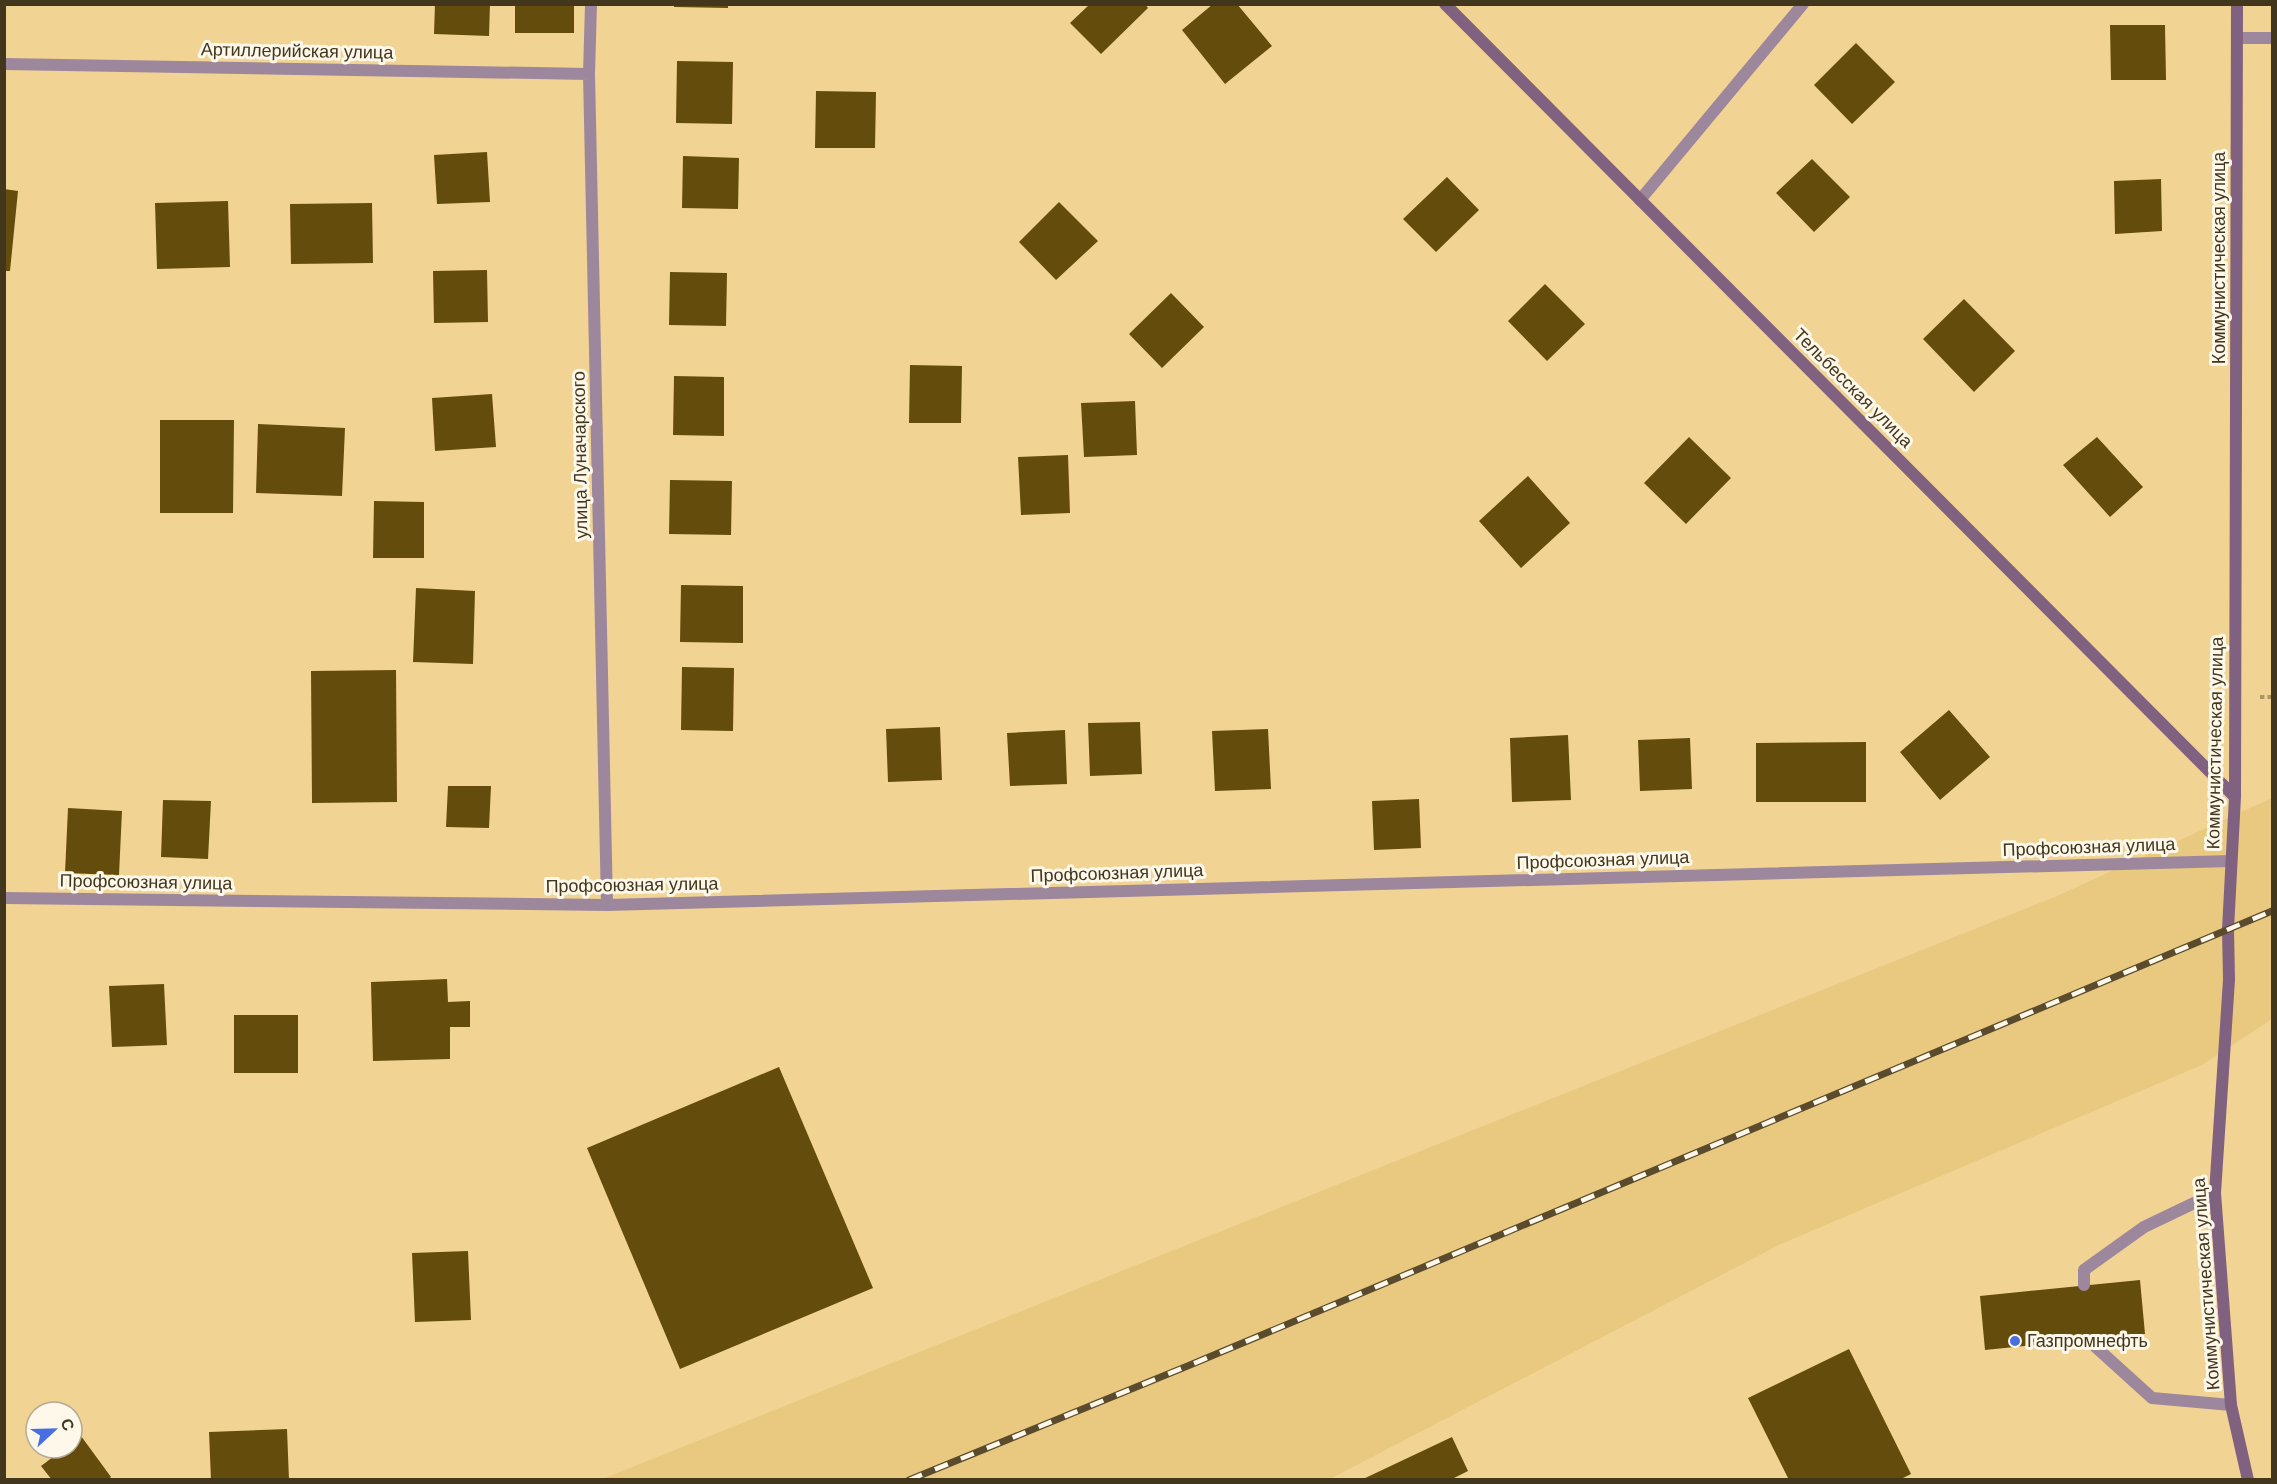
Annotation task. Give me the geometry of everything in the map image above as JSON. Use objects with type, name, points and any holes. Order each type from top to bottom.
[{"type":"street","name":"улица Луначарского","points":[[591,4],[589,74],[608,905]]},
{"type":"street","name":"Тельбесская улица","points":[[1445,4],[2235,797]]},
{"type":"street","points":[[1640,200],[1803,4]]},
{"type":"street","name":"Коммунистическая улица","points":[[2237,4],[2235,797],[2231,861],[2229,980],[2215,1193],[2231,1405],[2248,1479]]},
{"type":"street","points":[[2237,38],[2272,38]]},
{"type":"street","name":"Артиллерийская улица","points":[[4,64],[589,74]]},
{"type":"street","name":"Профсоюзная улица","points":[[4,898],[608,905],[2231,861]]},
{"type":"street","points":[[2084,1285],[2084,1270],[2135,1233],[2215,1193]]},
{"type":"street","points":[[2088,1340],[2152,1398],[2231,1405]]},
{"type":"shaded area","points":[[2272,798],[2272,1019],[2202,1065],[1781,1244],[1330,1479],[600,1480],[2057,896]]},
{"type":"building","points":[[435,4],[490,4],[489,36],[434,34]]},
{"type":"building","points":[[515,4],[574,4],[574,33],[515,33]]},
{"type":"building","points":[[674,4],[728,4],[728,8],[674,7]]},
{"type":"building","points":[[1090,4],[1145,4],[1148,8],[1101,54],[1070,23]]},
{"type":"building","points":[[1213,4],[1237,4],[1272,46],[1225,84],[1182,30]]},
{"type":"building","points":[[2110,25],[2165,25],[2166,80],[2111,80]]},
{"type":"building","points":[[1856,43],[1895,82],[1852,124],[1814,85]]},
{"type":"building","points":[[677,61],[733,62],[732,124],[676,123]]},
{"type":"building","points":[[816,91],[876,92],[875,148],[815,148]]},
{"type":"building","points":[[487,152],[490,202],[437,204],[434,155]]},
{"type":"building","points":[[683,156],[739,158],[738,209],[682,208]]},
{"type":"building","points":[[1812,159],[1850,197],[1814,232],[1776,193]]},
{"type":"building","points":[[1447,177],[1479,210],[1436,252],[1403,219]]},
{"type":"building","points":[[2161,179],[2162,231],[2115,234],[2114,181]]},
{"type":"building","points":[[4,189],[18,191],[10,271],[4,271]]},
{"type":"building","points":[[228,201],[230,267],[157,269],[155,203]]},
{"type":"building","points":[[1059,202],[1098,241],[1056,280],[1019,242]]},
{"type":"building","points":[[372,203],[373,263],[291,264],[290,204]]},
{"type":"building","points":[[487,270],[488,322],[434,323],[433,271]]},
{"type":"building","points":[[670,272],[727,273],[726,326],[669,325]]},
{"type":"building","points":[[1545,284],[1585,324],[1547,361],[1508,321]]},
{"type":"building","points":[[1171,293],[1204,327],[1162,368],[1129,334]]},
{"type":"building","points":[[1964,299],[2015,351],[1974,392],[1923,339]]},
{"type":"building","points":[[910,365],[962,366],[961,423],[909,423]]},
{"type":"building","points":[[674,376],[724,377],[724,436],[673,435]]},
{"type":"building","points":[[492,394],[496,447],[435,451],[432,398]]},
{"type":"building","points":[[1135,401],[1137,455],[1084,457],[1081,403]]},
{"type":"building","points":[[160,420],[234,420],[233,513],[160,513]]},
{"type":"building","points":[[258,424],[345,428],[342,496],[256,493]]},
{"type":"building","points":[[1689,437],[1731,478],[1686,524],[1644,483]]},
{"type":"building","points":[[2097,437],[2143,487],[2110,517],[2063,465]]},
{"type":"building","points":[[1068,455],[1070,513],[1021,515],[1018,457]]},
{"type":"building","points":[[1528,476],[1570,523],[1521,568],[1479,521]]},
{"type":"building","points":[[670,480],[732,481],[731,535],[669,534]]},
{"type":"building","points":[[374,501],[424,502],[424,558],[373,558]]},
{"type":"building","points":[[681,585],[743,586],[743,643],[680,642]]},
{"type":"building","points":[[416,588],[475,591],[473,664],[413,662]]},
{"type":"building","points":[[682,667],[734,668],[733,731],[681,730]]},
{"type":"building","points":[[396,670],[397,802],[312,803],[311,671]]},
{"type":"building","points":[[1949,710],[1990,757],[1940,800],[1900,752]]},
{"type":"building","points":[[1140,722],[1142,774],[1090,776],[1088,723]]},
{"type":"building","points":[[940,727],[942,780],[888,782],[886,729]]},
{"type":"building","points":[[1268,729],[1271,789],[1215,791],[1212,731]]},
{"type":"building","points":[[1065,730],[1067,784],[1010,786],[1007,733]]},
{"type":"building","points":[[1568,735],[1571,800],[1512,802],[1510,738]]},
{"type":"building","points":[[1690,738],[1692,789],[1640,791],[1638,740]]},
{"type":"building","points":[[1866,742],[1866,802],[1756,802],[1756,743]]},
{"type":"building","points":[[448,786],[491,786],[489,828],[446,827]]},
{"type":"building","points":[[1419,799],[1421,848],[1374,850],[1372,801]]},
{"type":"building","points":[[163,800],[211,801],[208,859],[161,857]]},
{"type":"building","points":[[68,808],[122,811],[119,875],[65,873]]},
{"type":"building","points":[[447,979],[448,1002],[470,1001],[470,1027],[450,1027],[450,1059],[373,1061],[371,982]]},
{"type":"building","points":[[164,984],[167,1045],[112,1047],[109,986]]},
{"type":"building","points":[[234,1015],[298,1015],[298,1073],[234,1073]]},
{"type":"building","points":[[779,1067],[873,1288],[680,1369],[587,1148]]},
{"type":"building","points":[[468,1251],[471,1320],[415,1322],[412,1253]]},
{"type":"building","points":[[2140,1280],[2145,1334],[1985,1350],[1980,1296]]},
{"type":"building","points":[[1849,1349],[1911,1474],[1899,1480],[1789,1480],[1748,1398]]},
{"type":"building","points":[[287,1429],[289,1480],[211,1480],[209,1432]]},
{"type":"building","points":[[1452,1437],[1468,1471],[1450,1480],[1361,1480]]},
{"type":"building","points":[[84,1440],[111,1477],[108,1480],[52,1480],[41,1466],[49,1460],[84,1460]]},
{"type":"railway","points":[[909,1480],[1190,1365],[2272,911]]},
{"type":"place","name":"Газпромнефть","points":[[2015,1341]]}]
